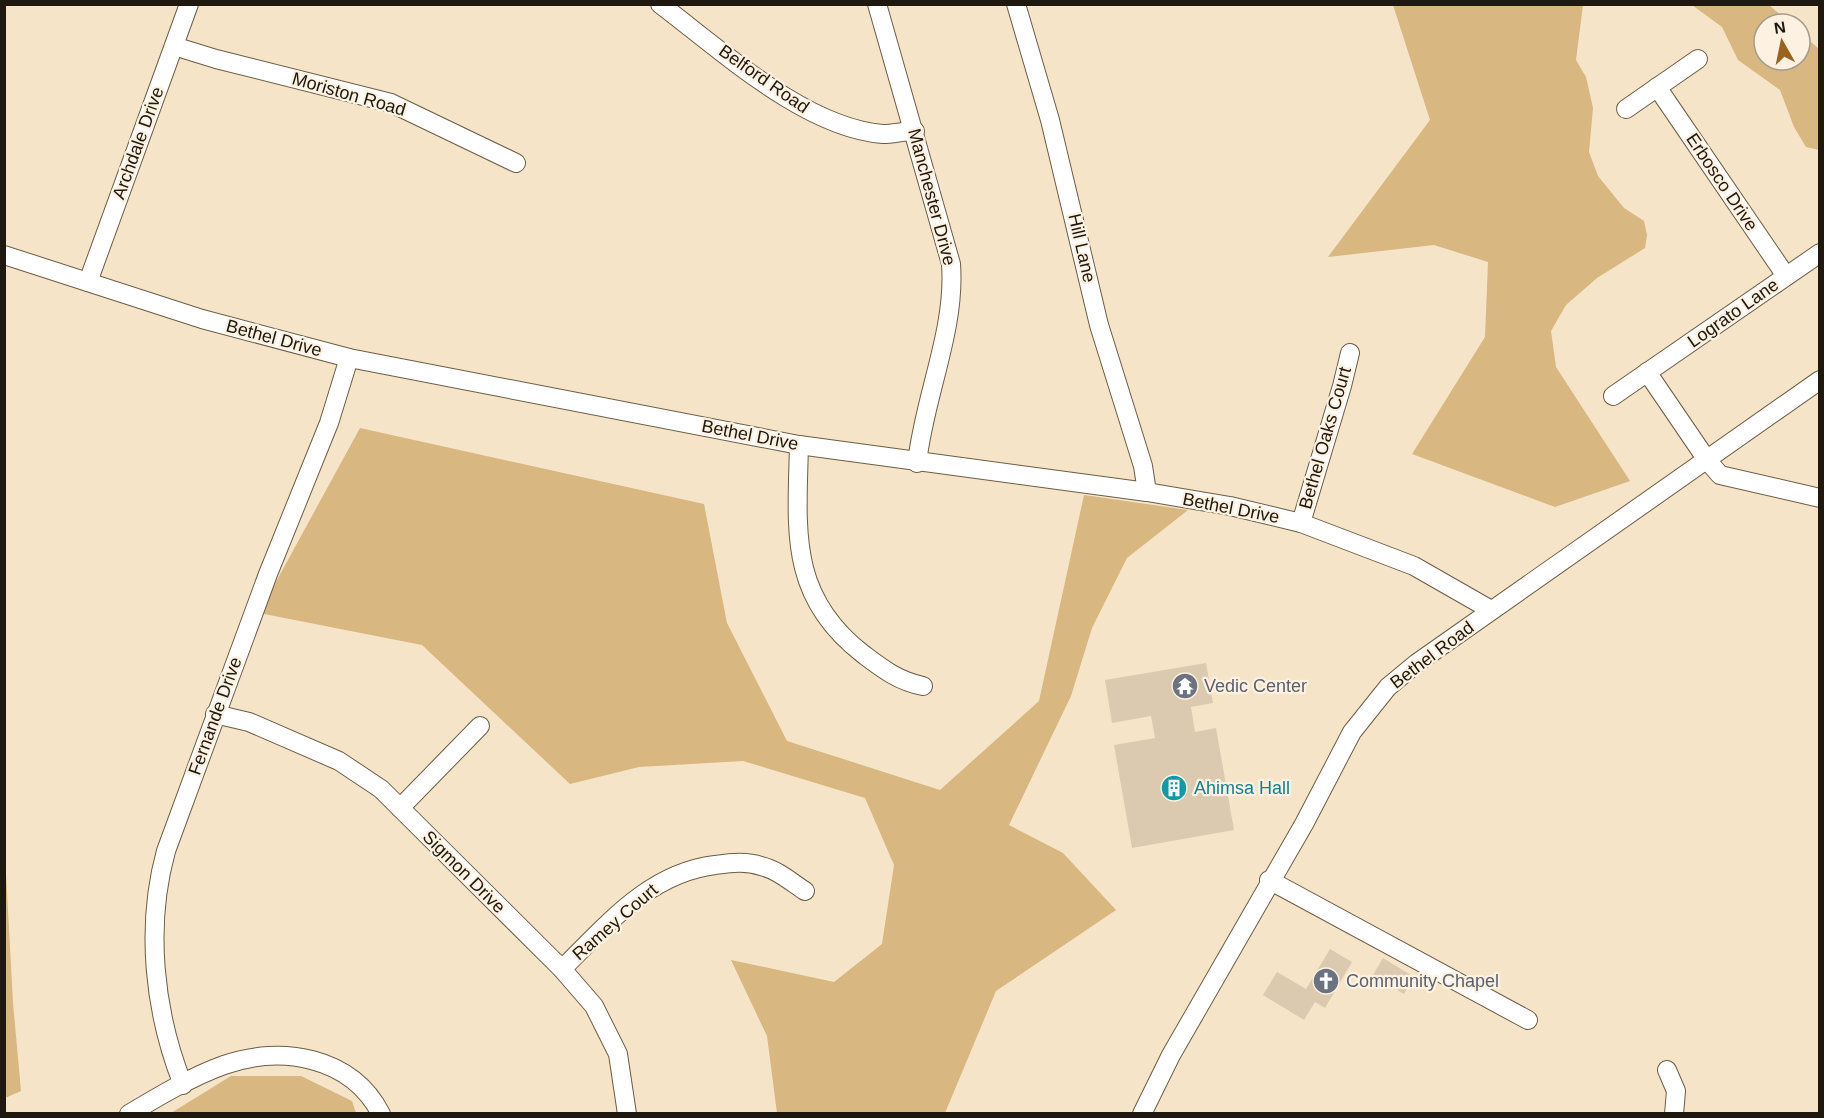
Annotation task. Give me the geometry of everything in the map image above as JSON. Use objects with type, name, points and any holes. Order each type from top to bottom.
[{"type":"street","name":"Archdale Drive","points":[[88,282],[189,4]]},
{"type":"street","name":"Belford Road","points":[[660,4],[808,111],[838,123],[883,134],[915,130]]},
{"type":"street","name":"Manchester Drive","points":[[877,4],[948,249],[952,281],[950,308],[920,432],[917,463]]},
{"type":"street","name":"Hill Lane","points":[[1016,4],[1050,120],[1099,325],[1143,466],[1147,492]]},
{"type":"street","name":"Moriston Road","points":[[174,46],[216,59],[391,103],[516,163]]},
{"type":"street","points":[[1626,109],[1698,59]]},
{"type":"street","name":"Erbosco Drive","points":[[1657,87],[1786,276]]},
{"type":"street","name":"Lograto Lane","points":[[1613,396],[1820,253]]},
{"type":"street","name":"Bethel Drive","points":[[4,255],[202,319],[349,358],[799,445],[917,463],[1147,492],[1230,506],[1301,523],[1414,566],[1491,610]]},
{"type":"street","name":"Bethel Oaks Court","points":[[1301,523],[1350,353]]},
{"type":"street","name":"Fernande Drive","points":[[183,1085],[170,1050],[154,938],[154,905],[166,851],[215,714],[329,423],[349,358]]},
{"type":"street","points":[[1647,372],[1707,460],[1720,474],[1731,479],[1820,498]]},
{"type":"street","name":"Bethel Road","points":[[1142,1113],[1269,880],[1304,824],[1352,732],[1368,709],[1388,687],[1417,663],[1491,610],[1820,380]]},
{"type":"street","points":[[799,445],[799,543],[805,574],[819,607],[845,640],[890,674],[905,682],[923,686]]},
{"type":"street","name":"Sigmon Drive","points":[[215,714],[249,722],[339,761],[381,789],[562,969],[594,1006],[612,1037],[622,1068],[627,1113]]},
{"type":"street","points":[[400,808],[480,726]]},
{"type":"street","name":"Ramey Court","points":[[562,969],[638,897],[674,874],[745,862],[779,873],[805,891]]},
{"type":"street","points":[[1269,880],[1528,1020]]},
{"type":"street","points":[[129,1113],[227,1064],[275,1056],[298,1057],[328,1064],[344,1072],[359,1084],[381,1113]]},
{"type":"street","points":[[1667,1070],[1676,1091],[1674,1113]]},
{"type":"shaded area","points":[[1393,5],[1583,5],[1576,60],[1586,77],[1593,108],[1589,152],[1598,176],[1624,208],[1644,221],[1647,235],[1645,248],[1597,278],[1566,305],[1551,331],[1556,367],[1630,481],[1555,507],[1412,454],[1485,337],[1488,262],[1434,245],[1328,257],[1430,120]]},
{"type":"shaded area","points":[[1692,5],[1769,5],[1777,12],[1752,12],[1752,70],[1738,60],[1722,27]]},
{"type":"shaded area","points":[[1812,43],[1819,49],[1819,150],[1806,147],[1794,127],[1780,90],[1755,72],[1812,72]]},
{"type":"shaded area","points":[[360,428],[704,504],[727,623],[787,741],[940,790],[1039,701],[1084,495],[1188,510],[1127,558],[1092,628],[1071,696],[1009,825],[1063,853],[1116,910],[996,991],[945,1113],[777,1113],[767,1036],[731,960],[834,982],[882,944],[894,865],[865,798],[743,761],[639,767],[570,784],[422,645],[259,613]]},
{"type":"shaded area","points":[[4,836],[13,1003],[21,1091],[5,1098]]},
{"type":"shaded area","points":[[231,1076],[301,1076],[352,1101],[356,1113],[171,1113]]},
{"type":"building","name":"Ahimsa Hall","points":[[1206,663],[1213,703],[1191,707],[1195,732],[1216,728],[1234,830],[1132,848],[1114,745],[1155,738],[1151,716],[1112,723],[1105,680]]},
{"type":"building","name":"Community Chapel","points":[[1330,949],[1352,962],[1325,1008],[1315,1002],[1304,1020],[1263,995],[1277,972],[1306,989]]},
{"type":"building","points":[[1383,958],[1414,977],[1404,994],[1373,975]]},
{"type":"place","name":"Vedic Center","points":[[1185,686]]},
{"type":"place","name":"Ahimsa Hall","points":[[1174,788]]},
{"type":"place","name":"Community Chapel","points":[[1326,981]]}]
